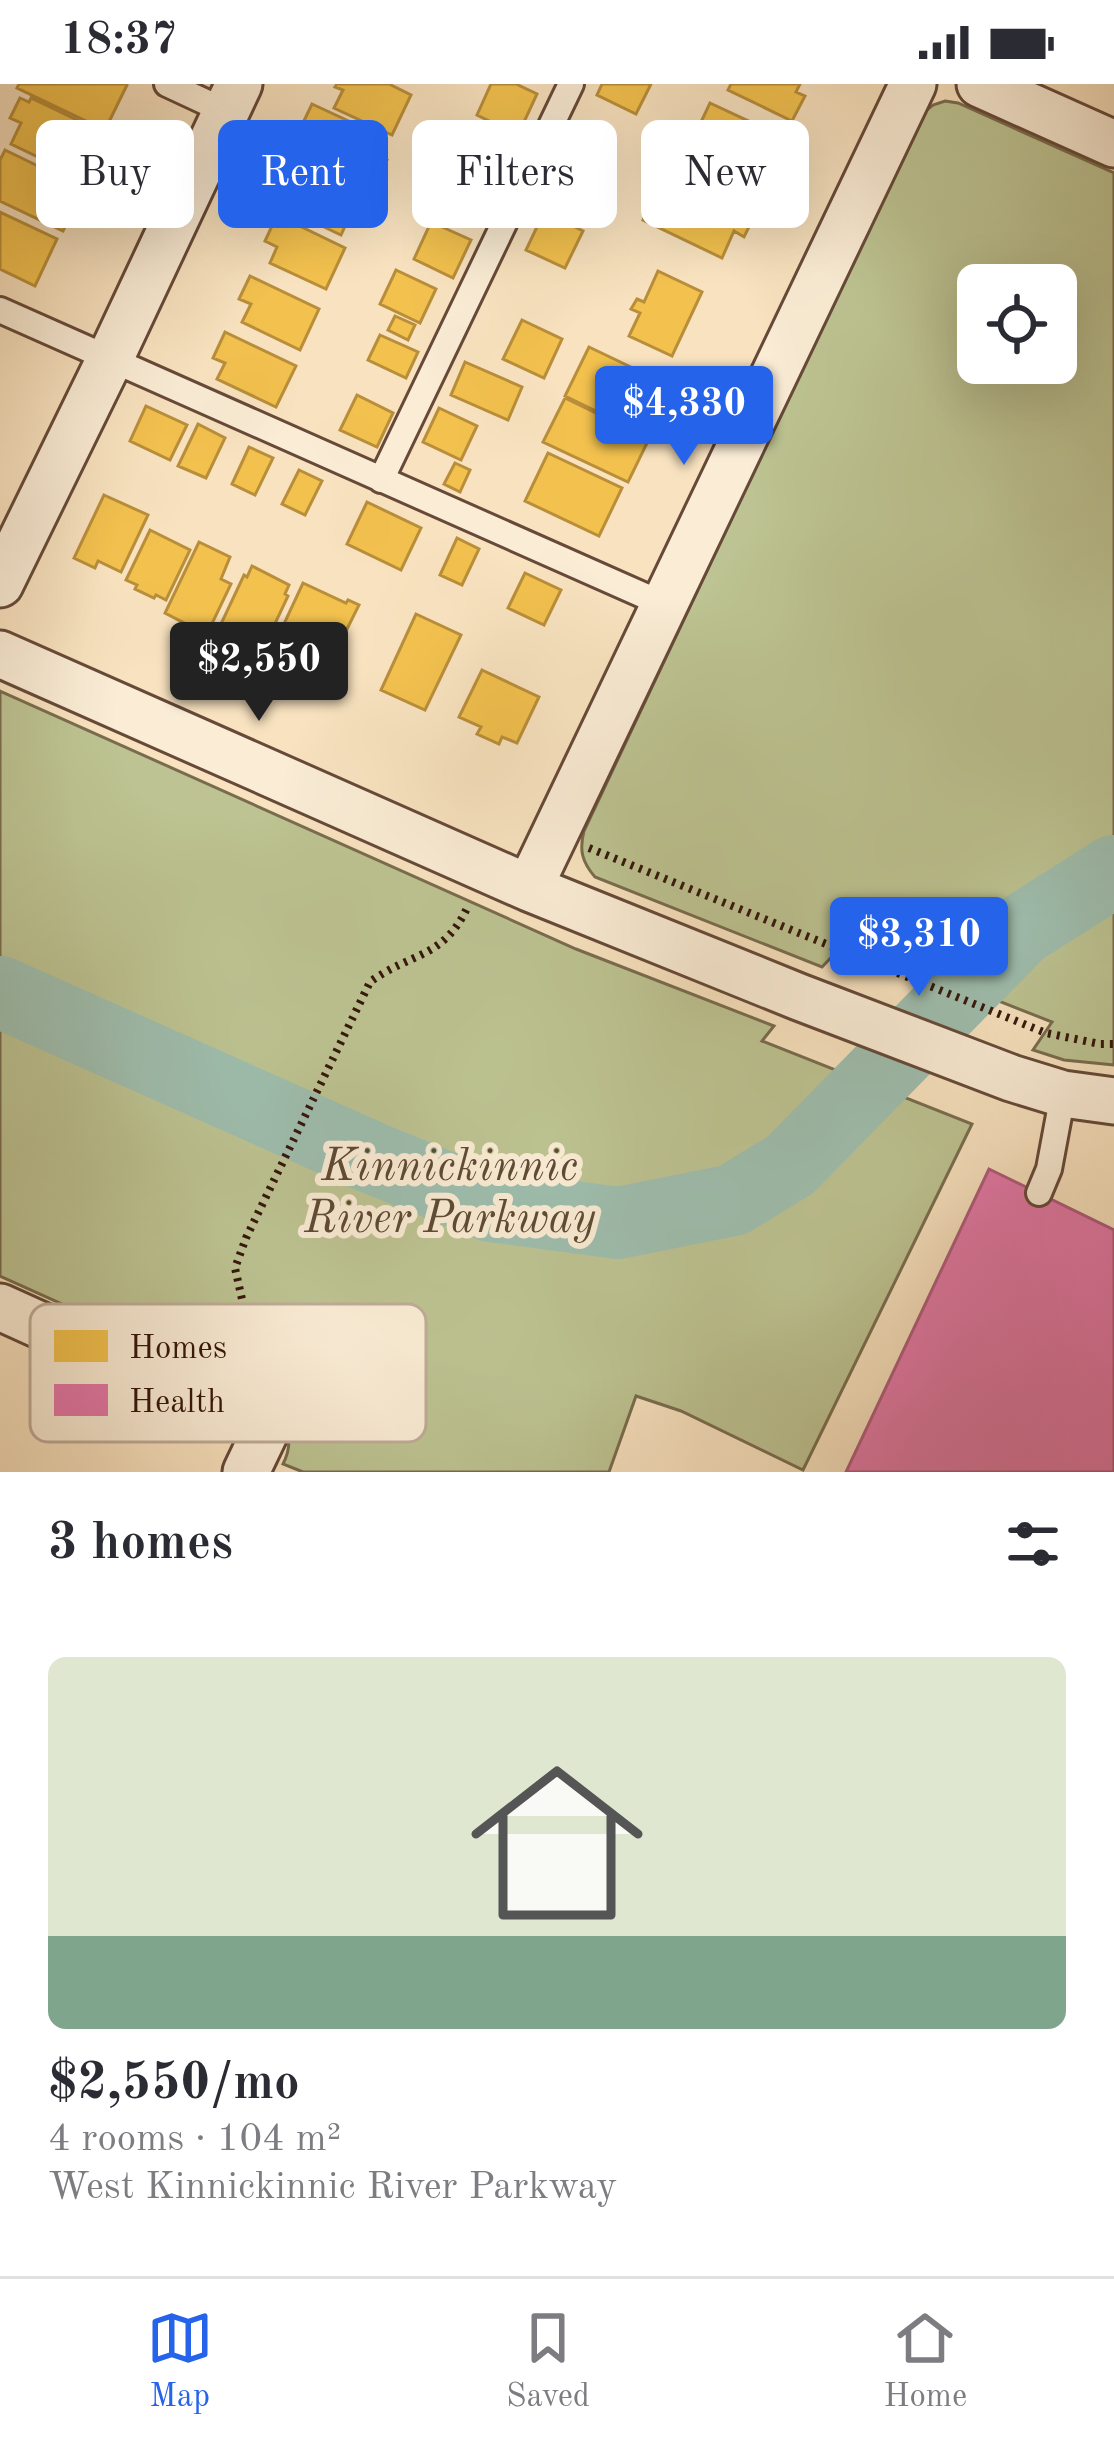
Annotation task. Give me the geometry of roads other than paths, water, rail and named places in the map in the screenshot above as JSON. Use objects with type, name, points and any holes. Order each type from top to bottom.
[{"type":"street","points":[[530,888],[913,84]]},
{"type":"street","points":[[1007,90],[1114,144]]},
{"type":"street","points":[[0,584],[232,98]]},
{"type":"street","points":[[0,654],[530,888],[799,997],[1011,1078],[1063,1094],[1114,1101]]},
{"type":"street","points":[[0,1307],[30,1321]]},
{"type":"street","points":[[246,1472],[261,1442]]},
{"type":"lane","points":[[167,84],[232,98]]},
{"type":"lane","points":[[380,480],[571,84]]},
{"type":"lane","points":[[0,310],[663,604]]},
{"type":"lane","points":[[1039,1193],[1049,1169],[1063,1094]]},
{"type":"waterway","points":[[0,992],[491,1206],[618,1223],[733,1200],[790,1165],[1021,930],[1114,871]]},
{"type":"park label","name":"Kinnickinnic River Parkway","points":[[450,1194]]}]
